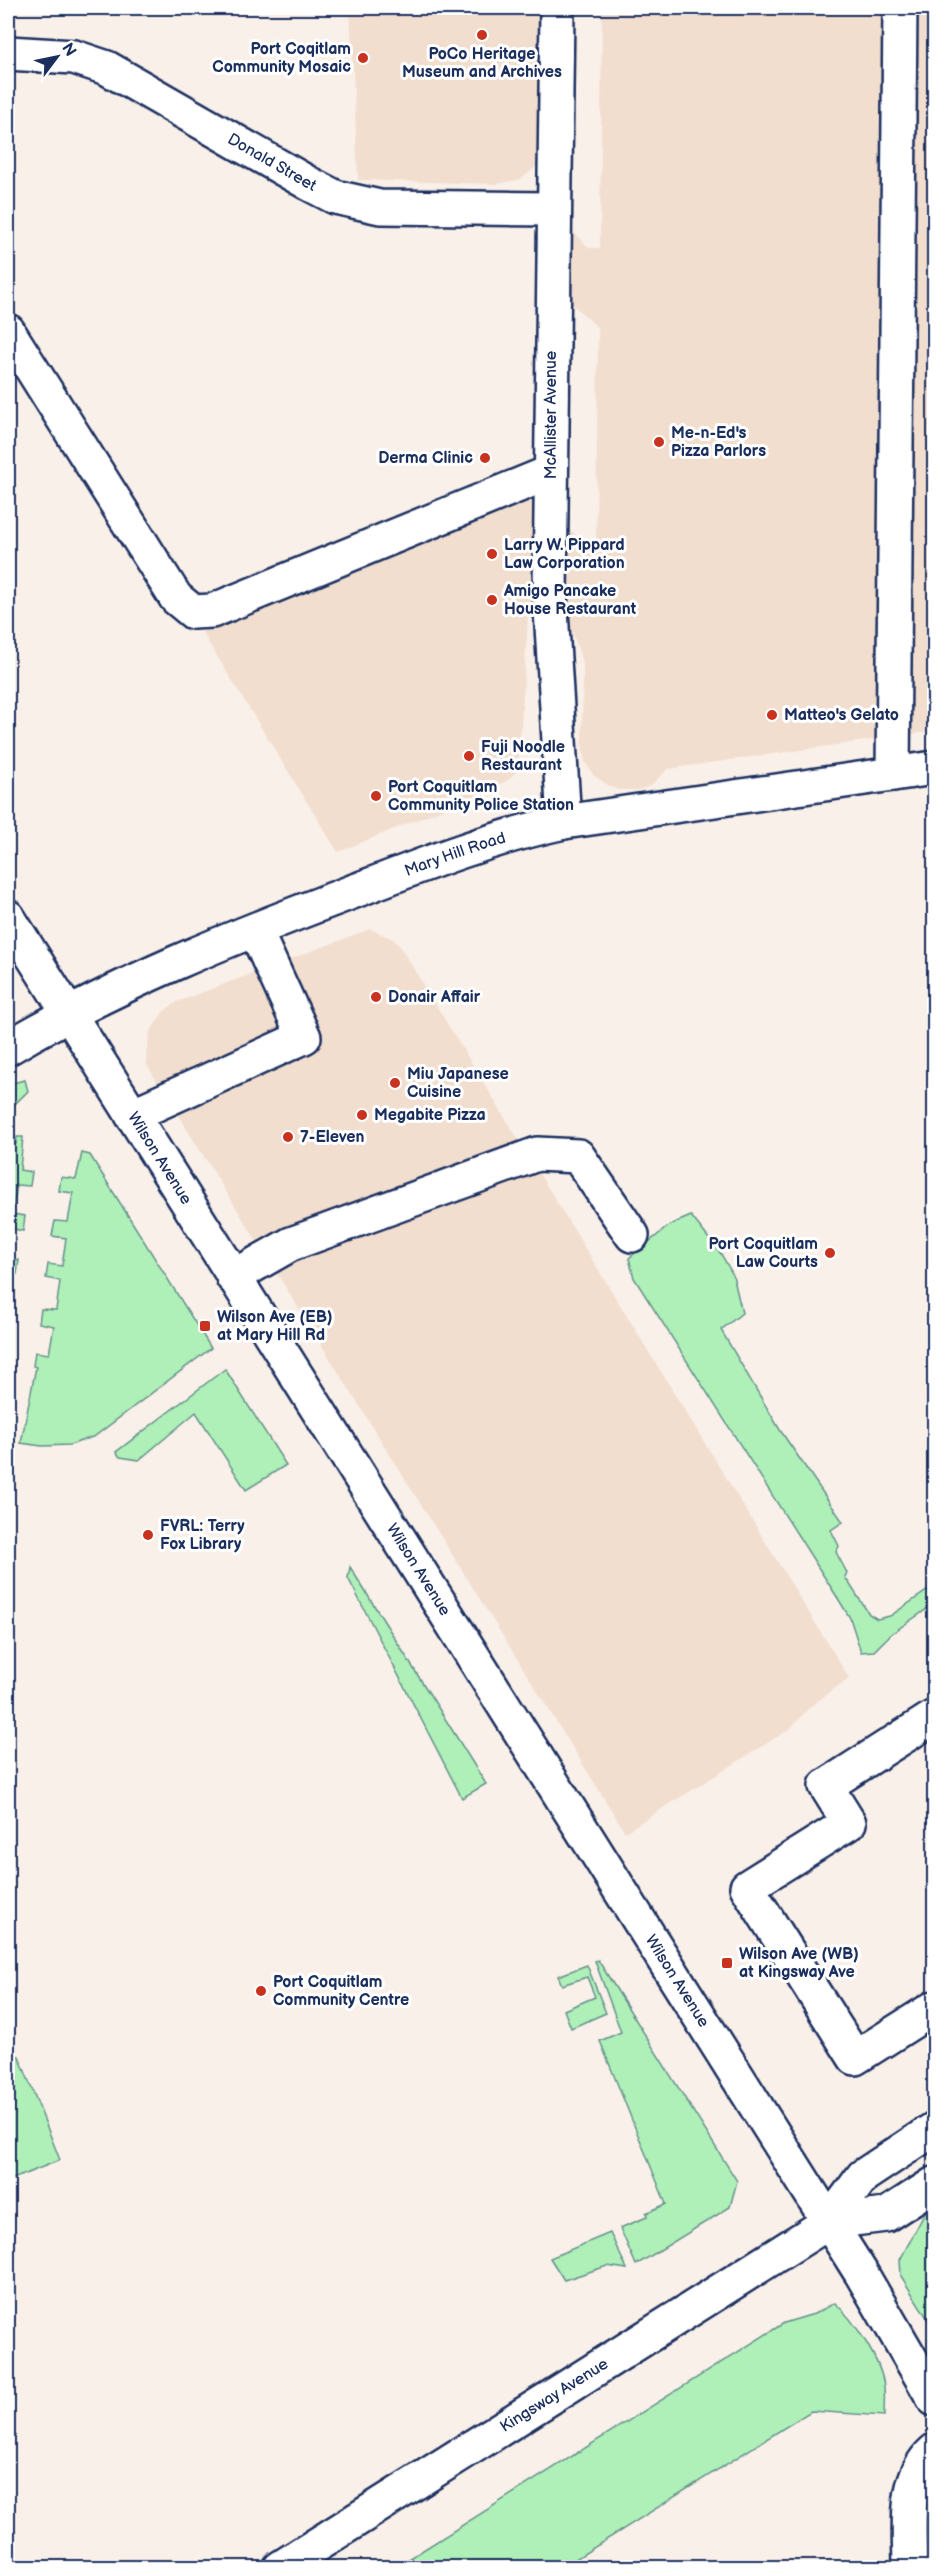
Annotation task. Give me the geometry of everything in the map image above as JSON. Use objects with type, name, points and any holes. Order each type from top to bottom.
[{"type":"street","name":"McAllister Avenue","points":[[557,8],[550,594],[564,822]]},
{"type":"street","points":[[893,774],[900,8]]},
{"type":"street","name":"Donald Street","points":[[8,53],[74,57],[107,68],[308,183],[335,197],[359,204],[460,209],[554,209]]},
{"type":"street","points":[[8,331],[176,598],[193,612],[212,611],[551,472]]},
{"type":"street","name":"Mary Hill Road","points":[[8,1048],[68,1014],[255,930],[474,845],[564,822],[934,768]]},
{"type":"street","name":"Wilson Avenue","points":[[8,917],[829,2222],[934,2399]]},
{"type":"street","points":[[132,1115],[304,1037],[255,930]]},
{"type":"street","points":[[233,1277],[291,1244],[537,1154],[578,1156],[632,1235]]},
{"type":"street","points":[[934,1718],[826,1786],[849,1823],[747,1887],[855,2058],[934,2008]]},
{"type":"street","name":"Kingsway Avenue","points":[[280,2568],[829,2222],[863,2176],[934,2129]]},
{"type":"street","name":"Kingsway Avenue","points":[[829,2222],[886,2215],[934,2184]]},
{"type":"street","points":[[910,2568],[911,2498],[917,2475],[934,2451]]},
{"type":"shaded area","points":[[350,8],[544,8],[540,161],[535,168],[521,179],[497,184],[358,180]]},
{"type":"shaded area","points":[[602,8],[934,8],[934,731],[668,769],[650,786],[638,790],[619,790],[611,787],[594,776],[585,762],[582,744],[583,665],[567,615],[564,526],[586,543],[596,543],[598,328],[567,299],[568,226],[589,248],[600,248]]},
{"type":"shaded area","points":[[536,496],[518,770],[508,780],[489,790],[338,852],[202,632]]},
{"type":"shaded area","points":[[370,929],[393,939],[399,945],[849,1678],[810,1707],[790,1729],[625,1832],[147,1065],[146,1054],[150,1032],[164,1011],[177,1002]]},
{"type":"green space","points":[[25,1080],[28,1091],[10,1109],[8,1115],[8,1084]]},
{"type":"green space","points":[[17,1137],[23,1137],[20,1170],[32,1172],[30,1186],[17,1185],[12,1214],[25,1216],[23,1231],[10,1228],[8,1240],[8,1151],[16,1144]]},
{"type":"green space","points":[[82,1153],[90,1155],[211,1348],[95,1436],[70,1445],[42,1446],[21,1443],[36,1367],[33,1366],[35,1352],[49,1354],[54,1326],[39,1323],[41,1309],[56,1310],[60,1281],[46,1278],[48,1264],[62,1266],[66,1238],[52,1236],[55,1221],[68,1222],[73,1193],[59,1191],[61,1177],[76,1179]]},
{"type":"green space","points":[[691,1216],[721,1254],[733,1275],[742,1313],[721,1330],[780,1430],[843,1522],[831,1530],[839,1546],[836,1552],[847,1573],[845,1577],[869,1614],[877,1619],[890,1616],[934,1586],[934,1604],[891,1634],[874,1651],[861,1652],[850,1618],[634,1278],[629,1258],[670,1225]]},
{"type":"green space","points":[[8,1259],[19,1260],[17,1274],[8,1273]]},
{"type":"green space","points":[[225,1369],[286,1465],[246,1490],[196,1412],[139,1460],[120,1457],[116,1452]]},
{"type":"green space","points":[[350,1567],[486,1784],[462,1798],[348,1578]]},
{"type":"green space","points":[[598,1960],[737,2181],[730,2207],[636,2265],[620,2228],[647,2217],[646,2213],[666,2204],[600,2041],[621,2032],[595,1961]]},
{"type":"green space","points":[[587,1965],[606,2013],[571,2028],[564,2010],[595,1997],[587,1977],[562,1985],[558,1976]]},
{"type":"green space","points":[[19,2056],[60,2160],[8,2181],[8,2060]]},
{"type":"green space","points":[[934,2204],[934,2329],[901,2276],[900,2260],[927,2209]]},
{"type":"green space","points":[[610,2233],[627,2269],[607,2266],[564,2280],[550,2258]]},
{"type":"green space","points":[[835,2303],[858,2330],[873,2354],[884,2387],[884,2416],[811,2411],[563,2567],[396,2567],[784,2323],[814,2314]]},
{"type":"place","name":"PoCo Heritage Museum and Archives","points":[[482,35]]},
{"type":"place","name":"Port Coqitlam Community Mosaic","points":[[363,58]]},
{"type":"place","name":"Me-n-Ed's Pizza Parlors","points":[[659,442]]},
{"type":"place","name":"Derma Clinic","points":[[485,458]]},
{"type":"place","name":"Larry W. Pippard Law Corporation","points":[[492,554]]},
{"type":"place","name":"Amigo Pancake House Restaurant","points":[[492,600]]},
{"type":"place","name":"Matteo's Gelato","points":[[772,715]]},
{"type":"place","name":"Fuji Noodle Restaurant","points":[[469,756]]},
{"type":"place","name":"Port Coquitlam Community Police Station","points":[[376,796]]},
{"type":"place","name":"Donair Affair","points":[[376,997]]},
{"type":"place","name":"Miu Japanese Cuisine","points":[[395,1083]]},
{"type":"place","name":"Megabite Pizza","points":[[362,1115]]},
{"type":"place","name":"7-Eleven","points":[[288,1137]]},
{"type":"place","name":"Port Coquitlam Law Courts","points":[[830,1253]]},
{"type":"place","name":"Wilson Ave (EB) at Mary Hill Rd","points":[[205,1326]]},
{"type":"place","name":"FVRL: Terry Fox Library","points":[[148,1535]]},
{"type":"place","name":"Wilson Ave (WB) at Kingsway Ave","points":[[727,1963]]},
{"type":"place","name":"Port Coquitlam Community Centre","points":[[261,1991]]}]
